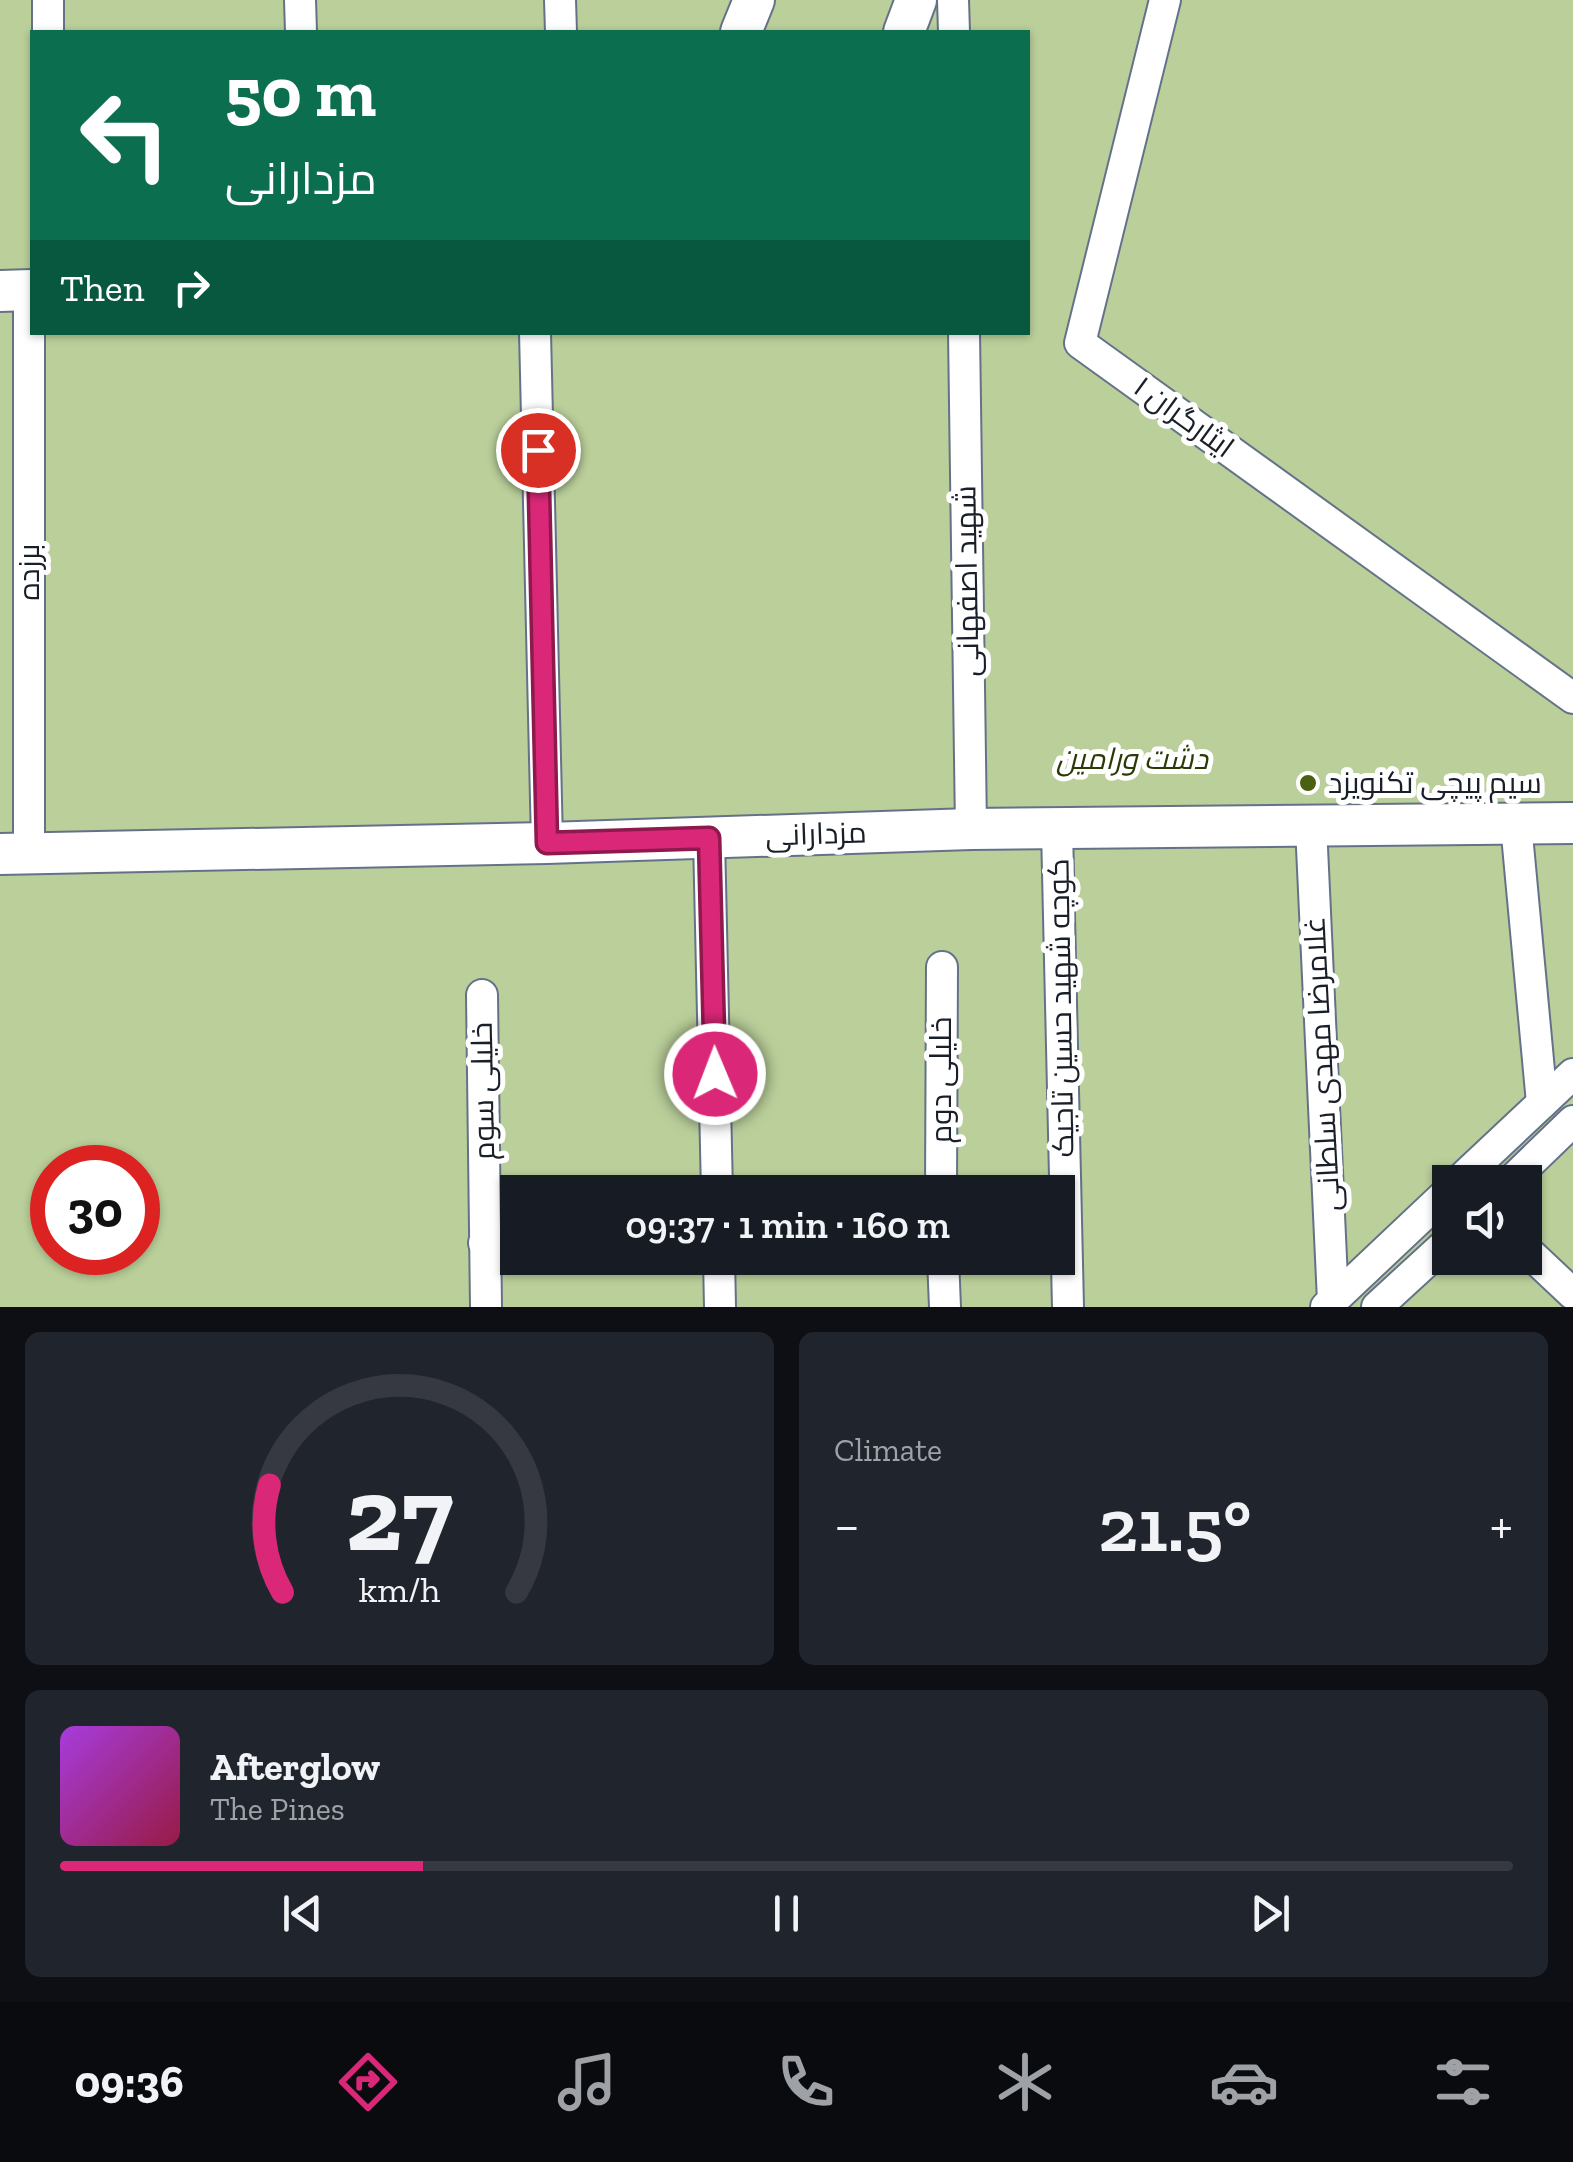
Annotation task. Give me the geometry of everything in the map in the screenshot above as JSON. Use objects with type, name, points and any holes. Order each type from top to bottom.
[{"type":"main road","points":[[742,30],[754,0]]},
{"type":"main road","points":[[905,30],[916,0]]},
{"type":"main road","name":"مزدارانی","points":[[14,854],[971,829],[1573,823]]},
{"type":"street","points":[[48,0],[48,30]]},
{"type":"street","points":[[300,0],[301,30]]},
{"type":"street","points":[[560,0],[561,30]]},
{"type":"street","points":[[953,0],[954,30]]},
{"type":"street","name":"ایثارگران ۱","points":[[1164,0],[1080,343],[1573,698]]},
{"type":"street","name":"برزده","points":[[14,854],[21,290]]},
{"type":"street","points":[[536,335],[547,843]]},
{"type":"street","name":"شهید اصفهانی","points":[[964,335],[971,829]]},
{"type":"street","points":[[1516,824],[1542,1103]]},
{"type":"street","name":"غلامرضا مهدی سلطانی","points":[[1311,826],[1330,1304]]},
{"type":"street","name":"کوچه شهید حسین تاجیک","points":[[1057,828],[1068,1307]]},
{"type":"street","points":[[709,838],[718,1175]]},
{"type":"street","name":"خلیلی دوم","points":[[941,1175],[942,967]]},
{"type":"street","name":"خلیلی سوم","points":[[482,994],[486,1307]]},
{"type":"street","points":[[1476,1165],[1573,1074]]},
{"type":"street","points":[[1528,1165],[1573,1121]]},
{"type":"street","points":[[1330,1304],[1432,1207]]},
{"type":"street","points":[[484,1242],[500,1242]]},
{"type":"street","points":[[1377,1307],[1432,1257]]},
{"type":"street","points":[[1542,1265],[1573,1294]]},
{"type":"street","points":[[719,1275],[720,1307]]},
{"type":"street","points":[[943,1275],[945,1307]]},
{"type":"green space","name":"دشت ورامین","points":[[0,0],[1573,0],[1573,1307],[0,1307]]},
{"type":"place","name":"سیم پیچی تکنویزد","points":[[1308,783]]},
{"type":"route","points":[[538,450],[547,843],[709,838],[715,1074]]}]
